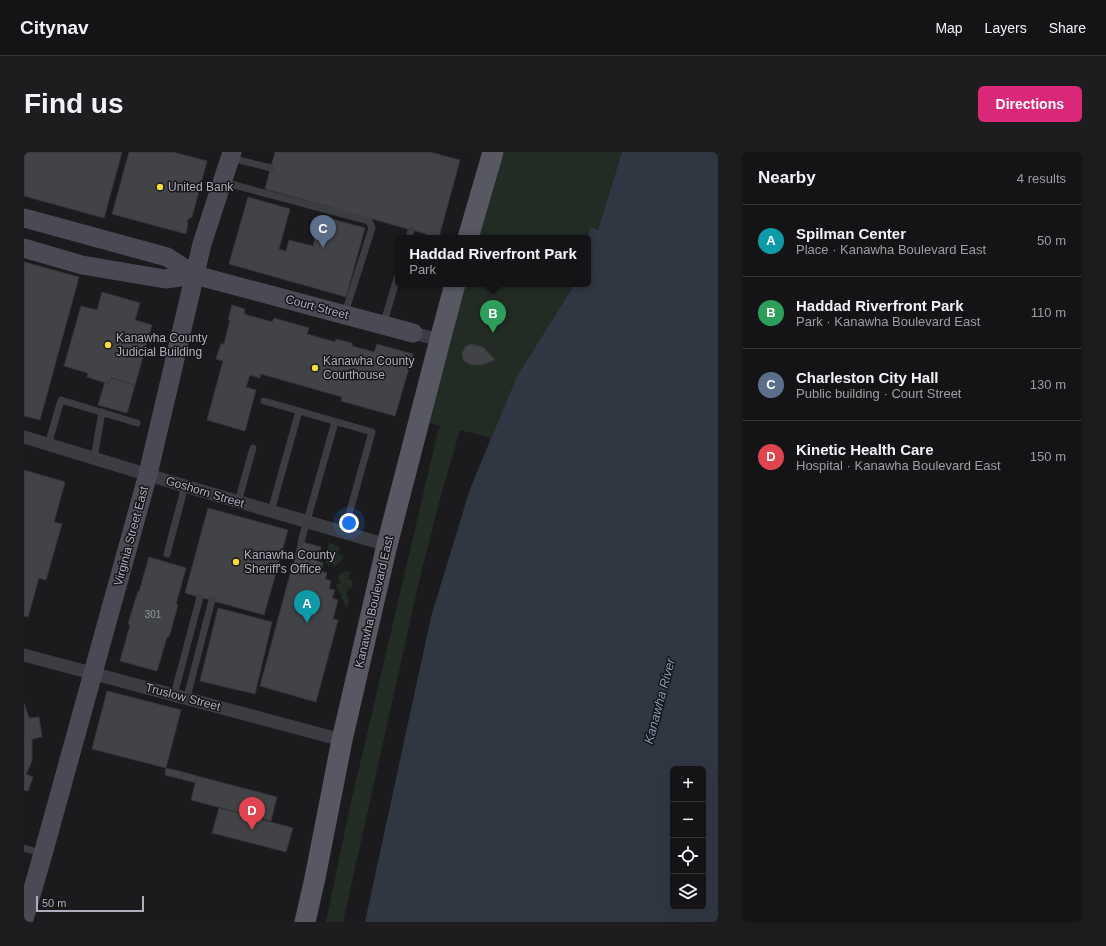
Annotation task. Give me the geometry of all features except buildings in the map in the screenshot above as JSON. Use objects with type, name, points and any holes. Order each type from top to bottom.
[{"type":"main road","points":[[469,235],[493,152]]},
{"type":"main road","name":"Virginia Street East","points":[[24,919],[148,474],[202,244],[232,155]]},
{"type":"main road","name":"Court Street","points":[[24,218],[168,257],[195,275],[413,333]]},
{"type":"main road","name":"Court Street","points":[[24,248],[82,265],[165,279],[195,275]]},
{"type":"main road","name":"Kanawha Boulevard East","points":[[305,922],[342,740],[387,545],[455,287]]},
{"type":"street","name":"Court Street","points":[[413,333],[440,340]]},
{"type":"street","name":"Goshorn Street","points":[[24,437],[238,502],[387,545]]},
{"type":"street","name":"Truslow Street","points":[[24,655],[342,740]]},
{"type":"lane","points":[[232,155],[270,168]]},
{"type":"lane","points":[[223,182],[369,222],[372,228],[345,315]]},
{"type":"lane","points":[[410,235],[411,230]]},
{"type":"lane","points":[[383,325],[395,286]]},
{"type":"lane","points":[[48,445],[61,400],[137,423]]},
{"type":"lane","points":[[264,401],[372,432],[344,532]]},
{"type":"lane","points":[[271,511],[299,411]]},
{"type":"lane","points":[[94,458],[102,412]]},
{"type":"lane","points":[[301,542],[335,422]]},
{"type":"lane","points":[[238,502],[253,448]]},
{"type":"lane","points":[[167,554],[185,486]]},
{"type":"lane","points":[[174,695],[200,597]]},
{"type":"lane","points":[[187,698],[212,600]]},
{"type":"lane","points":[[24,848],[43,854]]},
{"type":"shaded area","points":[[492,152],[622,152],[598,230],[591,227],[588,235],[469,235]]},
{"type":"shaded area","points":[[455,287],[572,287],[517,376],[491,438],[460,430],[442,491],[420,577],[343,922],[326,922],[349,811],[438,431],[441,426],[419,420]]},
{"type":"shaded area","points":[[329,543],[340,547],[338,554],[343,555],[341,562],[334,567],[332,563],[328,565],[325,559]]},
{"type":"shaded area","points":[[345,571],[350,572],[348,579],[353,581],[351,589],[348,589],[346,596],[349,597],[348,605],[346,606],[336,585],[341,582],[337,577]]},
{"type":"water","name":"Kanawha River","points":[[622,152],[718,152],[718,922],[365,922],[431,617],[470,489],[517,376],[572,287],[591,287],[591,235],[588,235],[591,227],[598,230]]},
{"type":"place","name":"United Bank","points":[[160,187]]},
{"type":"place","name":"Charleston City Hall","points":[[323,248]]},
{"type":"place","name":"Haddad Riverfront Park","points":[[493,333]]},
{"type":"place","name":"Kanawha County Judicial Building","points":[[108,345]]},
{"type":"place","name":"Kanawha County Courthouse","points":[[315,368]]},
{"type":"place","name":"Kanawha County Sheriff's Office","points":[[236,562]]},
{"type":"place","name":"Spilman Center","points":[[307,623]]},
{"type":"place","name":"Kinetic Health Care","points":[[252,830]]}]
